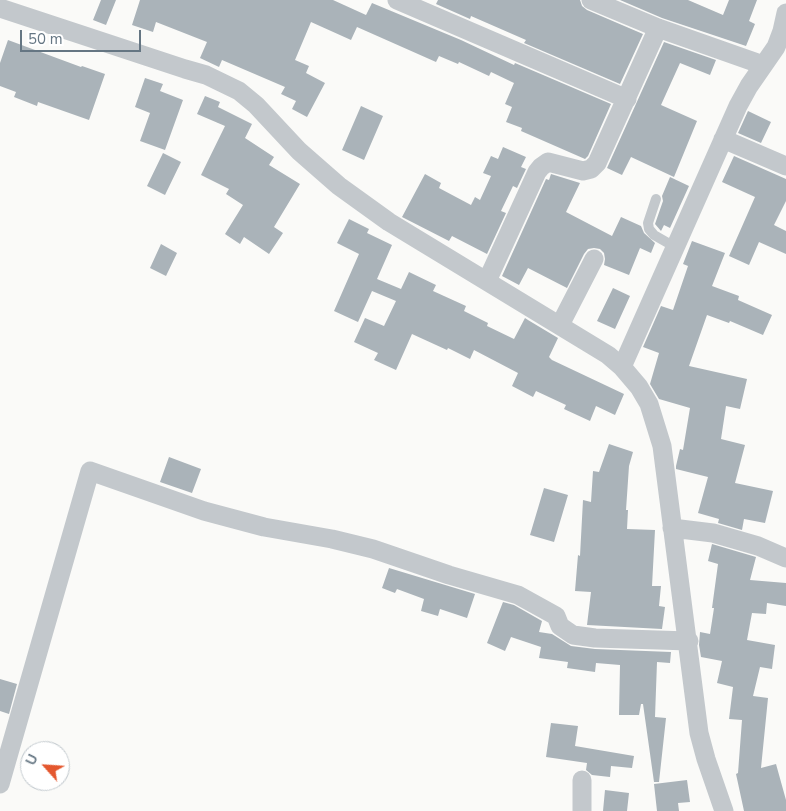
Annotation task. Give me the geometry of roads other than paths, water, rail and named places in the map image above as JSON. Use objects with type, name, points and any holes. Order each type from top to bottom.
[{"type":"street","points":[[396,0],[627,99]]},
{"type":"street","points":[[591,0],[658,28],[764,65]]},
{"type":"street","points":[[0,8],[206,75],[239,91],[256,105],[300,151],[339,186],[389,222],[560,325],[608,355],[622,367],[639,387],[649,404],[662,446],[689,641],[699,733],[724,811]]},
{"type":"street","points":[[622,367],[738,106],[749,86],[776,47],[786,13]]},
{"type":"street","points":[[487,281],[537,172],[548,162],[583,170],[591,169],[597,163],[658,28]]},
{"type":"street","points":[[723,139],[786,166]]},
{"type":"street","points":[[560,325],[594,259]]},
{"type":"street","points":[[0,784],[90,471],[204,511],[264,527],[332,539],[373,549],[449,575],[518,595],[556,616],[560,626],[573,634],[595,638],[689,641]]},
{"type":"street","points":[[672,528],[713,533],[758,546],[786,558]]},
{"type":"street","points":[[582,780],[582,811]]},
{"type":"lane","points":[[656,200],[648,223],[649,230],[675,247]]}]
